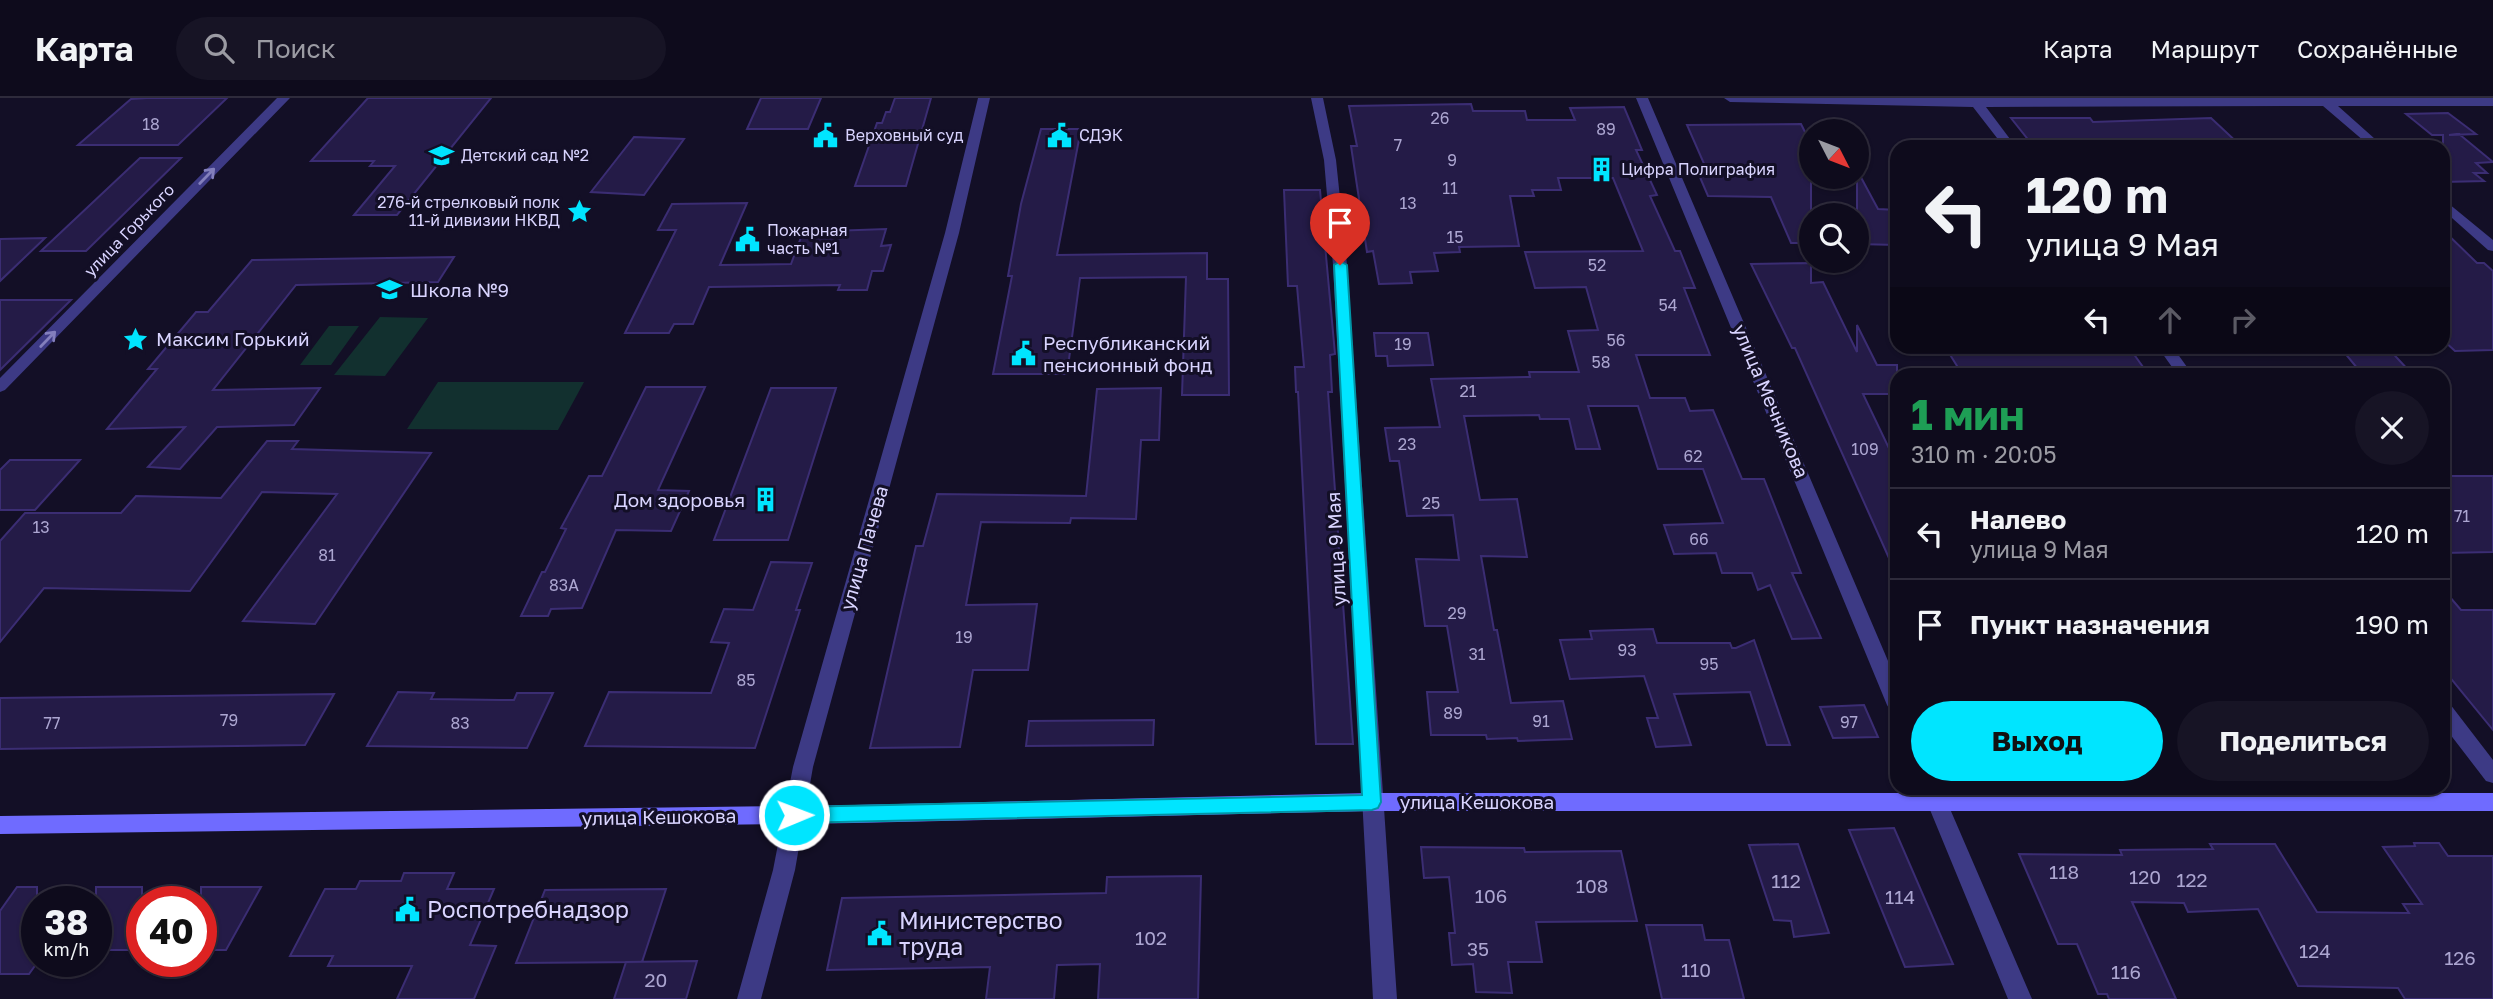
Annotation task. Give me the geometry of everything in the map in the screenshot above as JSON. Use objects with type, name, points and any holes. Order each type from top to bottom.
[{"type":"street","name":"улица Горького","points":[[0,387],[284,98]]},
{"type":"street","name":"улица Пачева","points":[[749,999],[784,870],[803,767],[952,233],[984,98]]},
{"type":"street","name":"улица 9 Мая","points":[[1317,98],[1330,160],[1340,265],[1385,999]]},
{"type":"street","name":"улица Мечникова","points":[[1642,98],[1890,688]]},
{"type":"street","points":[[1730,98],[1977,103],[2493,102]]},
{"type":"street","points":[[2325,101],[2370,140]]},
{"type":"street","points":[[1977,103],[2005,140]]},
{"type":"street","points":[[2450,209],[2493,247]]},
{"type":"street","points":[[2450,719],[2493,775]]},
{"type":"street","name":"улица Кешокова","points":[[0,825],[794,815],[1372,802],[1890,795]]},
{"type":"street","points":[[1933,795],[2020,999]]},
{"type":"street","name":"улица Кешокова","points":[[2003,795],[2493,802]]},
{"type":"green space","points":[[380,317],[428,318],[385,376],[334,375]]},
{"type":"green space","points":[[329,326],[359,326],[331,365],[300,365]]},
{"type":"green space","points":[[438,382],[584,382],[558,430],[407,429]]},
{"type":"building","points":[[227,98],[178,145],[78,145],[131,99]]},
{"type":"building","points":[[368,98],[491,98],[397,215],[354,215],[395,166],[370,166],[374,161],[311,161]]},
{"type":"building","points":[[761,98],[821,98],[808,129],[747,129]]},
{"type":"building","points":[[895,98],[931,98],[906,186],[855,186],[877,123],[882,123],[886,112],[890,112]]},
{"type":"building","points":[[1471,104],[1473,111],[1525,111],[1527,120],[1575,120],[1570,108],[1624,107],[1642,150],[1636,150],[1657,195],[1650,196],[1675,251],[1680,251],[1695,288],[1684,288],[1710,355],[1636,355],[1650,398],[1685,398],[1690,411],[1713,410],[1742,479],[1764,479],[1801,573],[1792,573],[1821,638],[1792,639],[1770,585],[1758,590],[1752,573],[1722,573],[1716,553],[1674,554],[1664,525],[1723,523],[1703,469],[1658,469],[1638,406],[1588,406],[1600,449],[1576,449],[1569,419],[1540,419],[1539,415],[1464,416],[1480,500],[1517,499],[1527,557],[1481,556],[1511,703],[1563,701],[1572,739],[1518,741],[1517,738],[1487,739],[1486,735],[1431,735],[1427,692],[1458,692],[1447,626],[1425,626],[1416,559],[1459,560],[1453,515],[1407,516],[1399,461],[1390,461],[1385,428],[1440,427],[1431,379],[1530,377],[1529,372],[1579,372],[1568,331],[1598,330],[1586,287],[1535,288],[1525,252],[1643,251],[1613,178],[1558,178],[1561,190],[1532,190],[1534,196],[1510,196],[1519,246],[1459,247],[1460,252],[1434,253],[1438,271],[1410,272],[1412,283],[1379,284],[1373,251],[1367,252],[1351,146],[1357,146],[1349,106]]},
{"type":"building","points":[[2448,113],[2476,134],[2460,135],[2493,162],[2476,163],[2487,173],[2474,173],[2484,181],[2450,182],[2450,140],[2443,140],[2443,135],[2432,135],[2406,114]]},
{"type":"building","points":[[2011,118],[2090,118],[2093,122],[2211,118],[2235,140],[2028,140]]},
{"type":"building","points":[[1799,124],[1799,189],[1811,189],[1811,203],[1799,203],[1799,243],[1791,243],[1771,197],[1708,196],[1699,175],[1709,175],[1687,125]]},
{"type":"building","points":[[1041,129],[1081,129],[1057,255],[1207,253],[1207,279],[1228,279],[1229,395],[1182,395],[1186,277],[1080,278],[1067,374],[993,374],[1012,276],[1008,276],[1021,204]]},
{"type":"building","points":[[634,137],[684,139],[644,195],[591,192]]},
{"type":"building","points":[[140,158],[181,158],[86,251],[41,251]]},
{"type":"building","points":[[1857,189],[1867,189],[1878,209],[1890,210],[1890,245],[1869,244],[1869,203],[1857,203]]},
{"type":"building","points":[[1284,190],[1320,190],[1335,354],[1330,355],[1332,392],[1328,392],[1353,744],[1316,744],[1295,367],[1304,367],[1297,286],[1288,286]]},
{"type":"building","points":[[747,203],[720,265],[791,264],[803,232],[886,229],[881,246],[891,245],[883,271],[872,271],[867,290],[838,290],[840,285],[709,287],[693,324],[674,324],[669,333],[625,333],[676,230],[658,230],[672,204]]},
{"type":"building","points":[[2450,237],[2477,263],[2484,263],[2493,271],[2493,350],[2455,351],[2450,346]]},
{"type":"building","points":[[45,238],[0,281],[0,239]]},
{"type":"building","points":[[454,257],[438,282],[296,285],[213,390],[320,388],[294,425],[217,427],[180,469],[148,467],[185,427],[107,429],[157,369],[148,369],[196,312],[208,312],[252,260]]},
{"type":"building","points":[[1799,263],[1799,273],[1811,273],[1811,283],[1823,282],[1857,352],[1857,325],[1877,365],[1897,365],[1897,368],[1890,368],[1890,394],[1863,394],[1890,450],[1890,560],[1795,348],[1792,348],[1751,264]]},
{"type":"building","points":[[0,300],[71,300],[0,370]]},
{"type":"building","points":[[1374,333],[1428,333],[1433,365],[1388,366],[1387,356],[1376,356]]},
{"type":"building","points":[[1950,354],[2134,354],[2144,368],[1958,368]]},
{"type":"building","points":[[2346,354],[2393,354],[2406,368],[2357,368]]},
{"type":"building","points":[[646,387],[705,387],[658,490],[689,491],[671,531],[616,530],[582,608],[551,609],[548,616],[521,616],[566,529],[561,528],[589,476],[602,476]]},
{"type":"building","name":"Дом здоровья","points":[[771,388],[836,388],[788,540],[714,540]]},
{"type":"building","points":[[1161,388],[1159,440],[1141,440],[1136,519],[1071,518],[1070,523],[981,522],[966,605],[1037,604],[1028,670],[973,670],[960,747],[870,748],[916,546],[923,546],[937,494],[1086,496],[1097,389]]},
{"type":"building","points":[[267,441],[298,441],[292,449],[431,453],[315,624],[243,621],[337,494],[262,492],[190,591],[44,588],[0,642],[0,541],[25,513],[121,513],[136,496],[221,498]]},
{"type":"building","points":[[10,460],[80,460],[35,510],[0,510],[0,470]]},
{"type":"building","points":[[2450,476],[2493,476],[2493,552],[2450,553]]},
{"type":"building","points":[[771,562],[812,563],[796,610],[800,610],[755,748],[585,746],[609,692],[711,693],[729,643],[711,642],[724,609],[753,610]]},
{"type":"building","points":[[2450,597],[2461,610],[2493,610],[2493,730],[2450,678]]},
{"type":"building","points":[[1653,629],[1657,643],[1730,643],[1732,648],[1736,648],[1754,640],[1790,745],[1767,745],[1750,692],[1674,694],[1691,745],[1656,747],[1647,718],[1658,718],[1644,676],[1570,679],[1560,640],[1592,639],[1590,631]]},
{"type":"building","points":[[398,692],[434,693],[431,699],[500,700],[514,700],[517,693],[553,693],[527,748],[367,746]]},
{"type":"building","points":[[334,694],[305,745],[0,749],[0,698]]},
{"type":"building","points":[[1864,705],[1878,737],[1833,738],[1820,707]]},
{"type":"building","points":[[1154,720],[1153,745],[1026,746],[1029,721]]},
{"type":"building","points":[[1894,828],[1953,964],[1905,967],[1849,830]]},
{"type":"building","points":[[2414,843],[2439,843],[2448,856],[2493,856],[2493,999],[2405,999],[2398,988],[2298,986],[2258,909],[2188,912],[2184,903],[2132,902],[2176,999],[2109,999],[2107,994],[2098,994],[2077,944],[2058,944],[2019,854],[2122,855],[2120,850],[2213,849],[2210,844],[2275,844],[2317,912],[2409,913],[2403,904],[2422,904],[2383,847],[2415,846]]},
{"type":"building","points":[[1798,844],[1829,933],[1794,937],[1791,921],[1774,920],[1749,845]]},
{"type":"building","points":[[1421,847],[1524,848],[1525,852],[1621,851],[1637,921],[1536,922],[1542,962],[1508,962],[1512,993],[1476,992],[1473,964],[1452,965],[1449,933],[1455,933],[1449,877],[1424,878]]},
{"type":"building","points":[[404,873],[454,873],[447,889],[494,889],[470,945],[496,946],[474,999],[397,999],[412,966],[328,966],[333,956],[290,956],[325,889],[356,889],[360,881],[401,881]]},
{"type":"building","points":[[1201,876],[1198,999],[1098,999],[1100,964],[1057,965],[1054,999],[986,999],[990,967],[827,970],[842,898],[1106,893],[1107,877]]},
{"type":"building","points":[[17,887],[21,887],[21,974],[0,974],[0,911]]},
{"type":"building","points":[[112,887],[126,887],[126,950],[112,950]]},
{"type":"building","points":[[217,887],[261,887],[226,950],[217,950]]},
{"type":"building","points":[[666,889],[642,962],[516,963],[545,890]]},
{"type":"building","points":[[1646,925],[1702,925],[1705,940],[1729,940],[1744,999],[1662,999]]},
{"type":"building","points":[[697,961],[686,999],[614,999],[626,962]]},
{"type":"place","name":"Верховный суд","points":[[825,135]]},
{"type":"place","name":"СДЭК","points":[[1059,135]]},
{"type":"place","name":"Детский сад №2","points":[[441,155]]},
{"type":"place","name":"Цифра Полиграфия","points":[[1601,169]]},
{"type":"place","name":"276-й стрелковый полк 11-й дивизии НКВД","points":[[580,211]]},
{"type":"place","name":"Пожарная часть №1","points":[[747,239]]},
{"type":"place","name":"Школа №9","points":[[390,290]]},
{"type":"place","name":"Максим Горький","points":[[136,339]]},
{"type":"place","name":"Республиканский пенсионный фонд","points":[[1023,354]]},
{"type":"place","name":"Дом здоровья","points":[[765,500]]},
{"type":"place","name":"Роспотребнадзор","points":[[407,910]]},
{"type":"place","name":"Министерство труда","points":[[879,934]]},
{"type":"route","points":[[794,815],[1372,802],[1340,265]]}]
